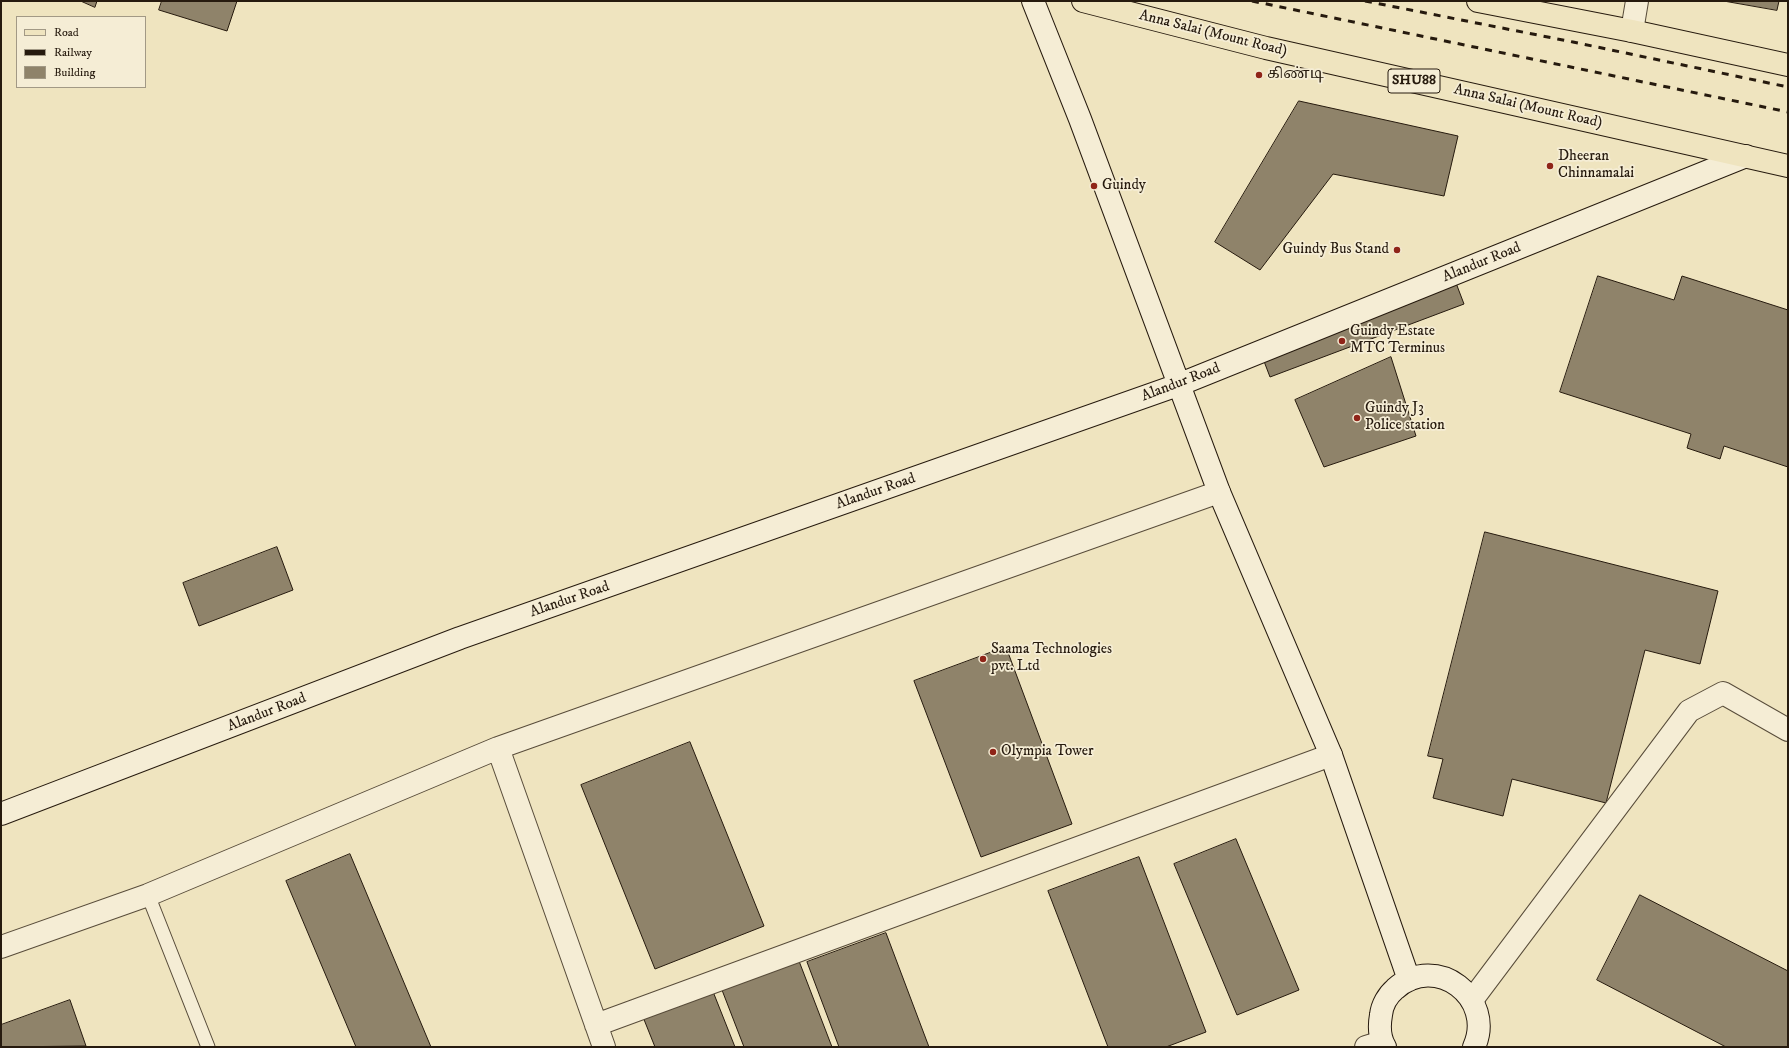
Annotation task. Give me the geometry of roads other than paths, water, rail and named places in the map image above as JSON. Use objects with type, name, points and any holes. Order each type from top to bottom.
[{"type":"main road","name":"Anna Salai (Mount Road)","points":[[1083,1],[1266,48],[1788,166]]},
{"type":"main road","points":[[1478,1],[1530,6],[1632,31],[1788,65]]},
{"type":"street","points":[[1033,1],[1080,119],[1219,492],[1331,755],[1409,980]]},
{"type":"street","points":[[1632,31],[1637,1]]},
{"type":"street","name":"Alandur Road","points":[[1,814],[460,638],[1178,385],[1746,156]]},
{"type":"street","points":[[1,947],[148,895],[498,748],[1219,492]]},
{"type":"street","points":[[1472,1000],[1689,711],[1723,693],[1788,730]]},
{"type":"street","points":[[498,748],[604,1047]]},
{"type":"street","points":[[596,1025],[1331,755]]},
{"type":"street","points":[[1378,1045],[1379,1025],[1382,1009],[1390,994],[1401,983],[1416,976],[1432,975],[1447,979],[1461,988],[1472,1000],[1478,1014],[1479,1030],[1475,1047]]},
{"type":"lane","points":[[148,895],[208,1047]]},
{"type":"railway","points":[[1252,1],[1788,112]]},
{"type":"railway","points":[[1365,1],[1573,42],[1788,87]]},
{"type":"place","name":"கிண்டி","points":[[1259,75]]},
{"type":"place","name":"Dheeran Chinnamalai","points":[[1550,166]]},
{"type":"place","name":"Guindy","points":[[1094,186]]},
{"type":"place","name":"Guindy Bus Stand","points":[[1397,250]]},
{"type":"place","name":"Guindy Estate MTC Terminus","points":[[1342,341]]},
{"type":"place","name":"Guindy J3 Police station","points":[[1357,418]]},
{"type":"place","name":"Saama Technologies pvt. Ltd","points":[[983,659]]},
{"type":"place","name":"Olympia Tower","points":[[993,752]]}]
